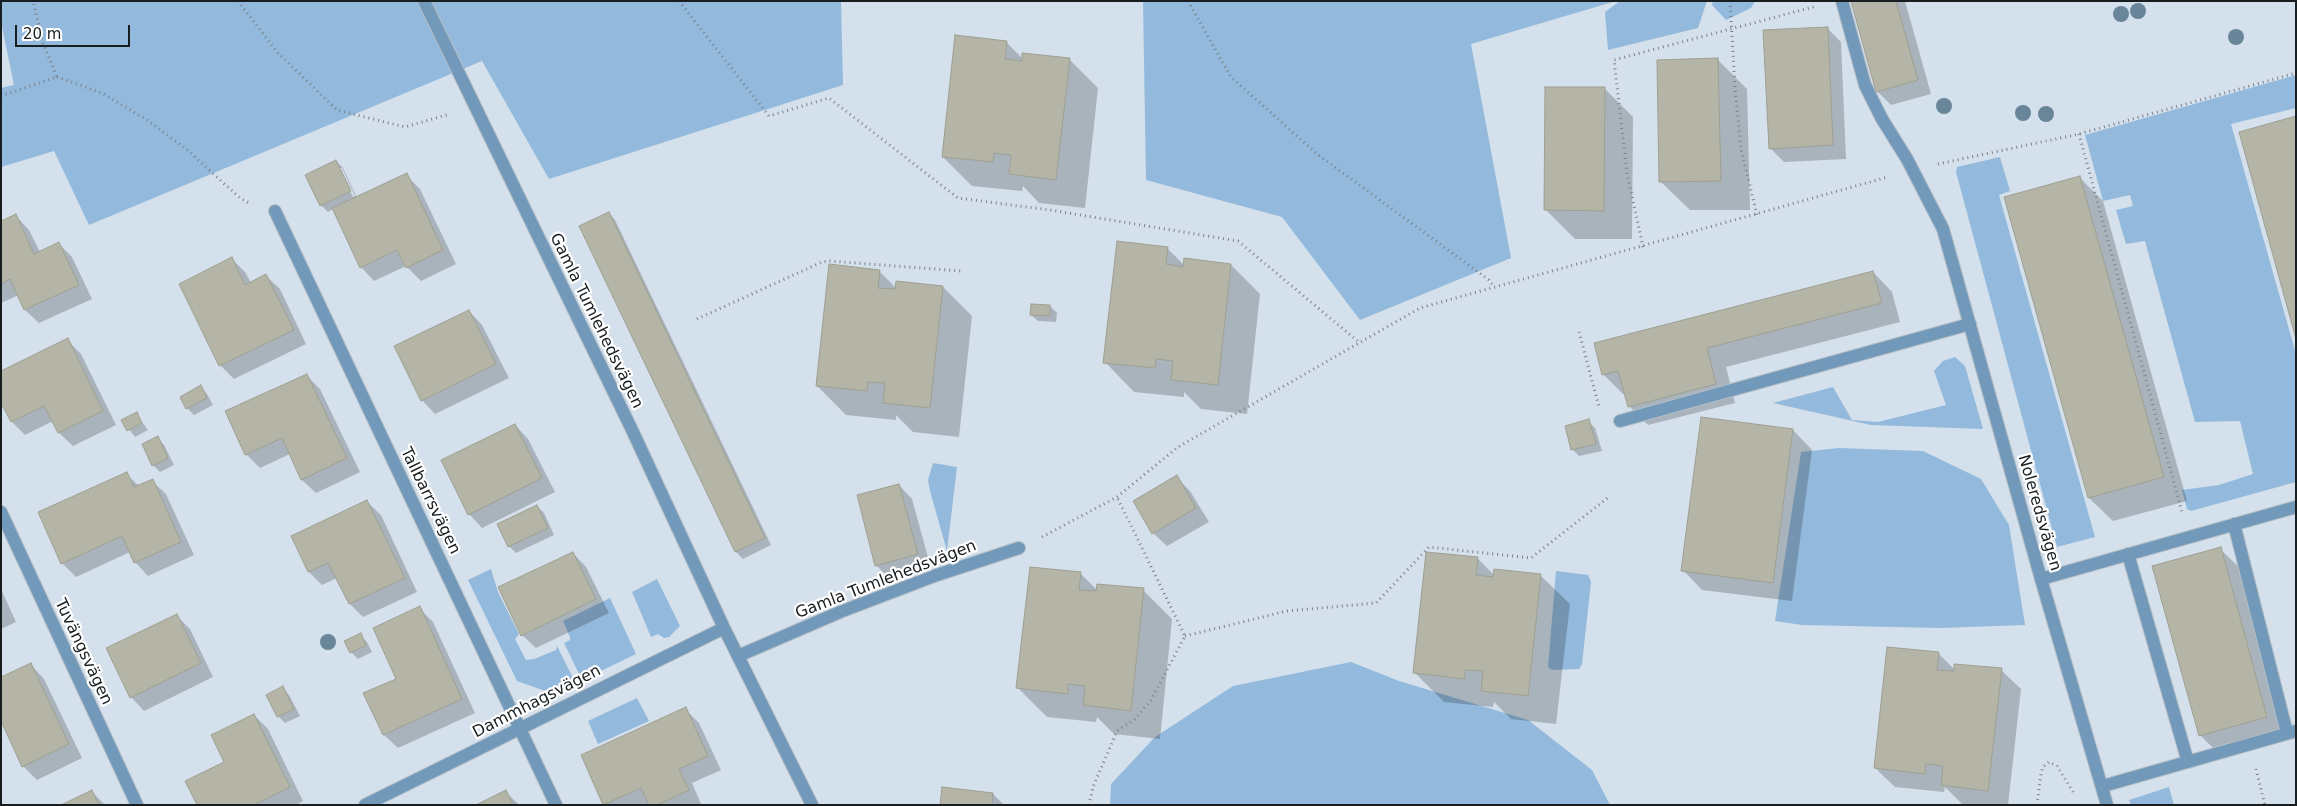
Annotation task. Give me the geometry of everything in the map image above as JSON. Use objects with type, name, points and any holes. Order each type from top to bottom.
[{"type":"street","name":"Gamla Tumlehedsvägen","points":[[424,1],[524,211],[633,432],[724,628],[812,805]]},
{"type":"street","name":"Noleredsvägen","points":[[1842,1],[1865,84],[1882,119],[1907,159],[1911,171],[1943,229],[2040,579],[2107,805]]},
{"type":"street","name":"Tallbarrsvägen","points":[[275,211],[370,416],[556,805]]},
{"type":"street","points":[[1620,421],[1970,324]]},
{"type":"street","points":[[2040,579],[2296,507]]},
{"type":"street","name":"Tuvängsvägen","points":[[1,512],[137,805]]},
{"type":"street","points":[[2102,786],[2291,732],[2234,524]]},
{"type":"street","name":"Gamla Tumlehedsvägen","points":[[738,656],[840,612],[938,574],[1019,548]]},
{"type":"street","points":[[2128,554],[2188,762]]},
{"type":"street","name":"Dammhagsvägen","points":[[365,805],[724,628]]},
{"type":"path","points":[[33,1],[35,16],[43,43],[57,77]]},
{"type":"path","points":[[238,1],[277,52],[337,110],[405,127],[476,107]]},
{"type":"path","points":[[679,1],[769,116],[829,98],[958,198],[1050,210],[1238,242],[1360,343]]},
{"type":"path","points":[[1188,1],[1231,77],[1318,154],[1489,280],[1494,287]]},
{"type":"path","points":[[1730,1],[1741,149],[1757,215]]},
{"type":"path","points":[[1643,247],[1627,173],[1614,60],[1826,4]]},
{"type":"path","points":[[1019,548],[1117,497],[1178,447],[1420,308],[1911,171],[2079,134],[2296,74]]},
{"type":"path","points":[[1,96],[57,77],[102,93],[147,120],[185,148],[240,198],[263,211],[275,211]]},
{"type":"path","points":[[2079,134],[2189,537]]},
{"type":"path","points":[[697,319],[822,262],[961,271]]},
{"type":"path","points":[[1579,332],[1599,408],[1620,421]]},
{"type":"path","points":[[1089,805],[1093,787],[1117,731],[1135,719],[1152,700],[1185,636],[1287,611],[1376,603],[1429,547],[1531,558],[1610,496]]},
{"type":"path","points":[[1117,497],[1185,636]]},
{"type":"path","points":[[2249,744],[2265,805]]},
{"type":"path","points":[[2037,805],[2041,773],[2043,767],[2049,762],[2057,766],[2076,798]]},
{"type":"shaded area","points":[[1,1],[841,1],[843,85],[549,179],[482,61],[89,225],[54,151],[1,167],[1,88],[14,85],[1,22]]},
{"type":"shaded area","points":[[1143,1],[1616,1],[1471,44],[1511,258],[1360,320],[1282,217],[1146,180]]},
{"type":"shaded area","points":[[1620,1],[1707,1],[1698,28],[1608,50],[1605,12]]},
{"type":"shaded area","points":[[1713,1],[1755,1],[1751,8],[1726,20],[1712,5]]},
{"type":"shaded area","points":[[2296,75],[2296,108],[2231,124],[2296,354],[2296,482],[2191,511],[2187,509],[2182,490],[2219,485],[2253,474],[2240,421],[2195,422],[2145,241],[2126,244],[2116,210],[2133,206],[2130,195],[2103,201],[2085,135]]},
{"type":"shaded area","points":[[2000,157],[2010,191],[1999,195],[2095,537],[2057,547],[1956,172],[1957,167]]},
{"type":"shaded area","points":[[1955,357],[1965,366],[1983,429],[1871,425],[1773,403],[1833,387],[1852,420],[1878,422],[1946,405],[1934,371],[1943,361]]},
{"type":"shaded area","points":[[1839,448],[1923,451],[1981,479],[2009,525],[2025,625],[1940,628],[1802,625],[1775,621],[1801,452]]},
{"type":"shaded area","points":[[933,463],[957,467],[947,551],[928,480]]},
{"type":"shaded area","points":[[491,569],[498,592],[519,634],[515,639],[526,660],[534,659],[556,650],[557,646],[575,682],[551,693],[517,681],[468,580]]},
{"type":"shaded area","points":[[1556,571],[1588,575],[1591,582],[1582,664],[1579,669],[1552,670],[1548,667]]},
{"type":"shaded area","points":[[657,579],[680,626],[669,637],[664,638],[658,634],[651,637],[632,592]]},
{"type":"shaded area","points":[[610,598],[636,654],[582,680],[564,643],[570,640],[570,637],[563,621]]},
{"type":"shaded area","points":[[1351,662],[1399,681],[1528,720],[1592,770],[1610,805],[1110,805],[1111,784],[1155,737],[1233,686]]},
{"type":"shaded area","points":[[637,698],[649,721],[598,744],[588,721]]},
{"type":"shaded area","points":[[2169,787],[2174,805],[2131,805],[2129,800]]},
{"type":"building","points":[[1851,1],[1896,1],[1918,80],[1876,92]]},
{"type":"building","points":[[1828,27],[1833,145],[1769,149],[1763,30]]},
{"type":"building","points":[[955,35],[1007,41],[1005,59],[1022,61],[1022,53],[1070,58],[1056,180],[1009,174],[1011,155],[994,153],[993,162],[942,157]]},
{"type":"building","points":[[1718,58],[1721,181],[1659,182],[1657,60]]},
{"type":"building","points":[[1545,87],[1605,87],[1604,211],[1544,210]]},
{"type":"building","points":[[2296,116],[2296,339],[2239,132]]},
{"type":"building","points":[[336,160],[351,191],[320,206],[305,175]]},
{"type":"building","points":[[407,173],[443,250],[406,268],[397,250],[360,268],[332,208]]},
{"type":"building","points":[[2080,176],[2164,477],[2088,498],[2004,197]]},
{"type":"building","points":[[609,212],[765,538],[735,552],[579,226]]},
{"type":"building","points":[[16,214],[34,254],[59,242],[79,285],[24,310],[10,279],[1,284],[1,221]]},
{"type":"building","points":[[1117,241],[1168,247],[1166,264],[1183,267],[1184,258],[1231,264],[1218,385],[1171,380],[1173,361],[1156,359],[1155,368],[1103,363]]},
{"type":"building","points":[[232,257],[245,285],[266,274],[294,330],[219,366],[179,284]]},
{"type":"building","points":[[829,264],[880,270],[878,288],[895,289],[896,281],[943,286],[930,408],[883,403],[885,383],[868,382],[867,391],[816,386]]},
{"type":"building","points":[[1873,271],[1882,303],[1707,348],[1716,384],[1628,407],[1618,371],[1602,375],[1594,343]]},
{"type":"building","points":[[1031,304],[1050,305],[1050,316],[1030,315]]},
{"type":"building","points":[[469,310],[496,364],[421,401],[394,346]]},
{"type":"building","points":[[68,338],[103,411],[58,433],[44,406],[11,422],[1,403],[1,371]]},
{"type":"building","points":[[307,374],[347,458],[301,480],[282,438],[245,455],[225,411]]},
{"type":"building","points":[[201,385],[207,398],[186,409],[180,397]]},
{"type":"building","points":[[137,412],[142,423],[127,431],[121,420]]},
{"type":"building","points":[[1701,417],[1793,429],[1773,583],[1681,571]]},
{"type":"building","points":[[1589,419],[1596,444],[1571,450],[1565,426]]},
{"type":"building","points":[[515,424],[542,478],[468,515],[441,460]]},
{"type":"building","points":[[158,436],[168,458],[152,466],[142,444]]},
{"type":"building","points":[[127,472],[134,487],[153,479],[181,542],[134,563],[122,536],[61,564],[38,512]]},
{"type":"building","points":[[1177,475],[1196,508],[1152,534],[1133,501]]},
{"type":"building","points":[[899,484],[918,554],[875,566],[857,495]]},
{"type":"building","points":[[367,500],[405,578],[349,604],[328,563],[308,572],[291,536]]},
{"type":"building","points":[[537,505],[548,528],[508,547],[497,524]]},
{"type":"building","points":[[2221,547],[2267,717],[2199,736],[2152,566]]},
{"type":"building","points":[[573,552],[596,599],[521,636],[498,587]]},
{"type":"building","points":[[1426,552],[1478,557],[1476,575],[1493,577],[1494,569],[1541,574],[1528,696],[1481,691],[1483,671],[1466,670],[1464,679],[1413,673]]},
{"type":"building","points":[[1030,567],[1081,572],[1079,590],[1096,591],[1097,584],[1144,588],[1131,711],[1083,705],[1085,686],[1068,684],[1068,694],[1016,688]]},
{"type":"building","points":[[420,606],[462,699],[383,735],[363,693],[396,679],[373,628]]},
{"type":"building","points":[[177,614],[201,663],[130,698],[106,648]]},
{"type":"building","points":[[361,633],[366,645],[350,653],[344,641]]},
{"type":"building","points":[[1887,647],[1939,652],[1937,670],[1954,671],[1954,664],[2002,668],[1988,791],[1941,785],[1943,766],[1926,764],[1925,774],[1874,768]]},
{"type":"building","points":[[31,663],[69,744],[22,767],[1,721],[1,677]]},
{"type":"building","points":[[283,686],[294,709],[277,717],[266,695]]},
{"type":"building","points":[[686,707],[708,756],[679,769],[689,790],[657,805],[649,805],[641,788],[603,805],[581,755]]},
{"type":"building","points":[[254,714],[290,787],[254,805],[197,805],[185,781],[224,762],[211,735]]},
{"type":"building","points":[[942,787],[993,793],[992,805],[940,805]]},
{"type":"building","points":[[92,790],[99,805],[61,805]]},
{"type":"building","points":[[506,790],[513,805],[476,805]]}]
